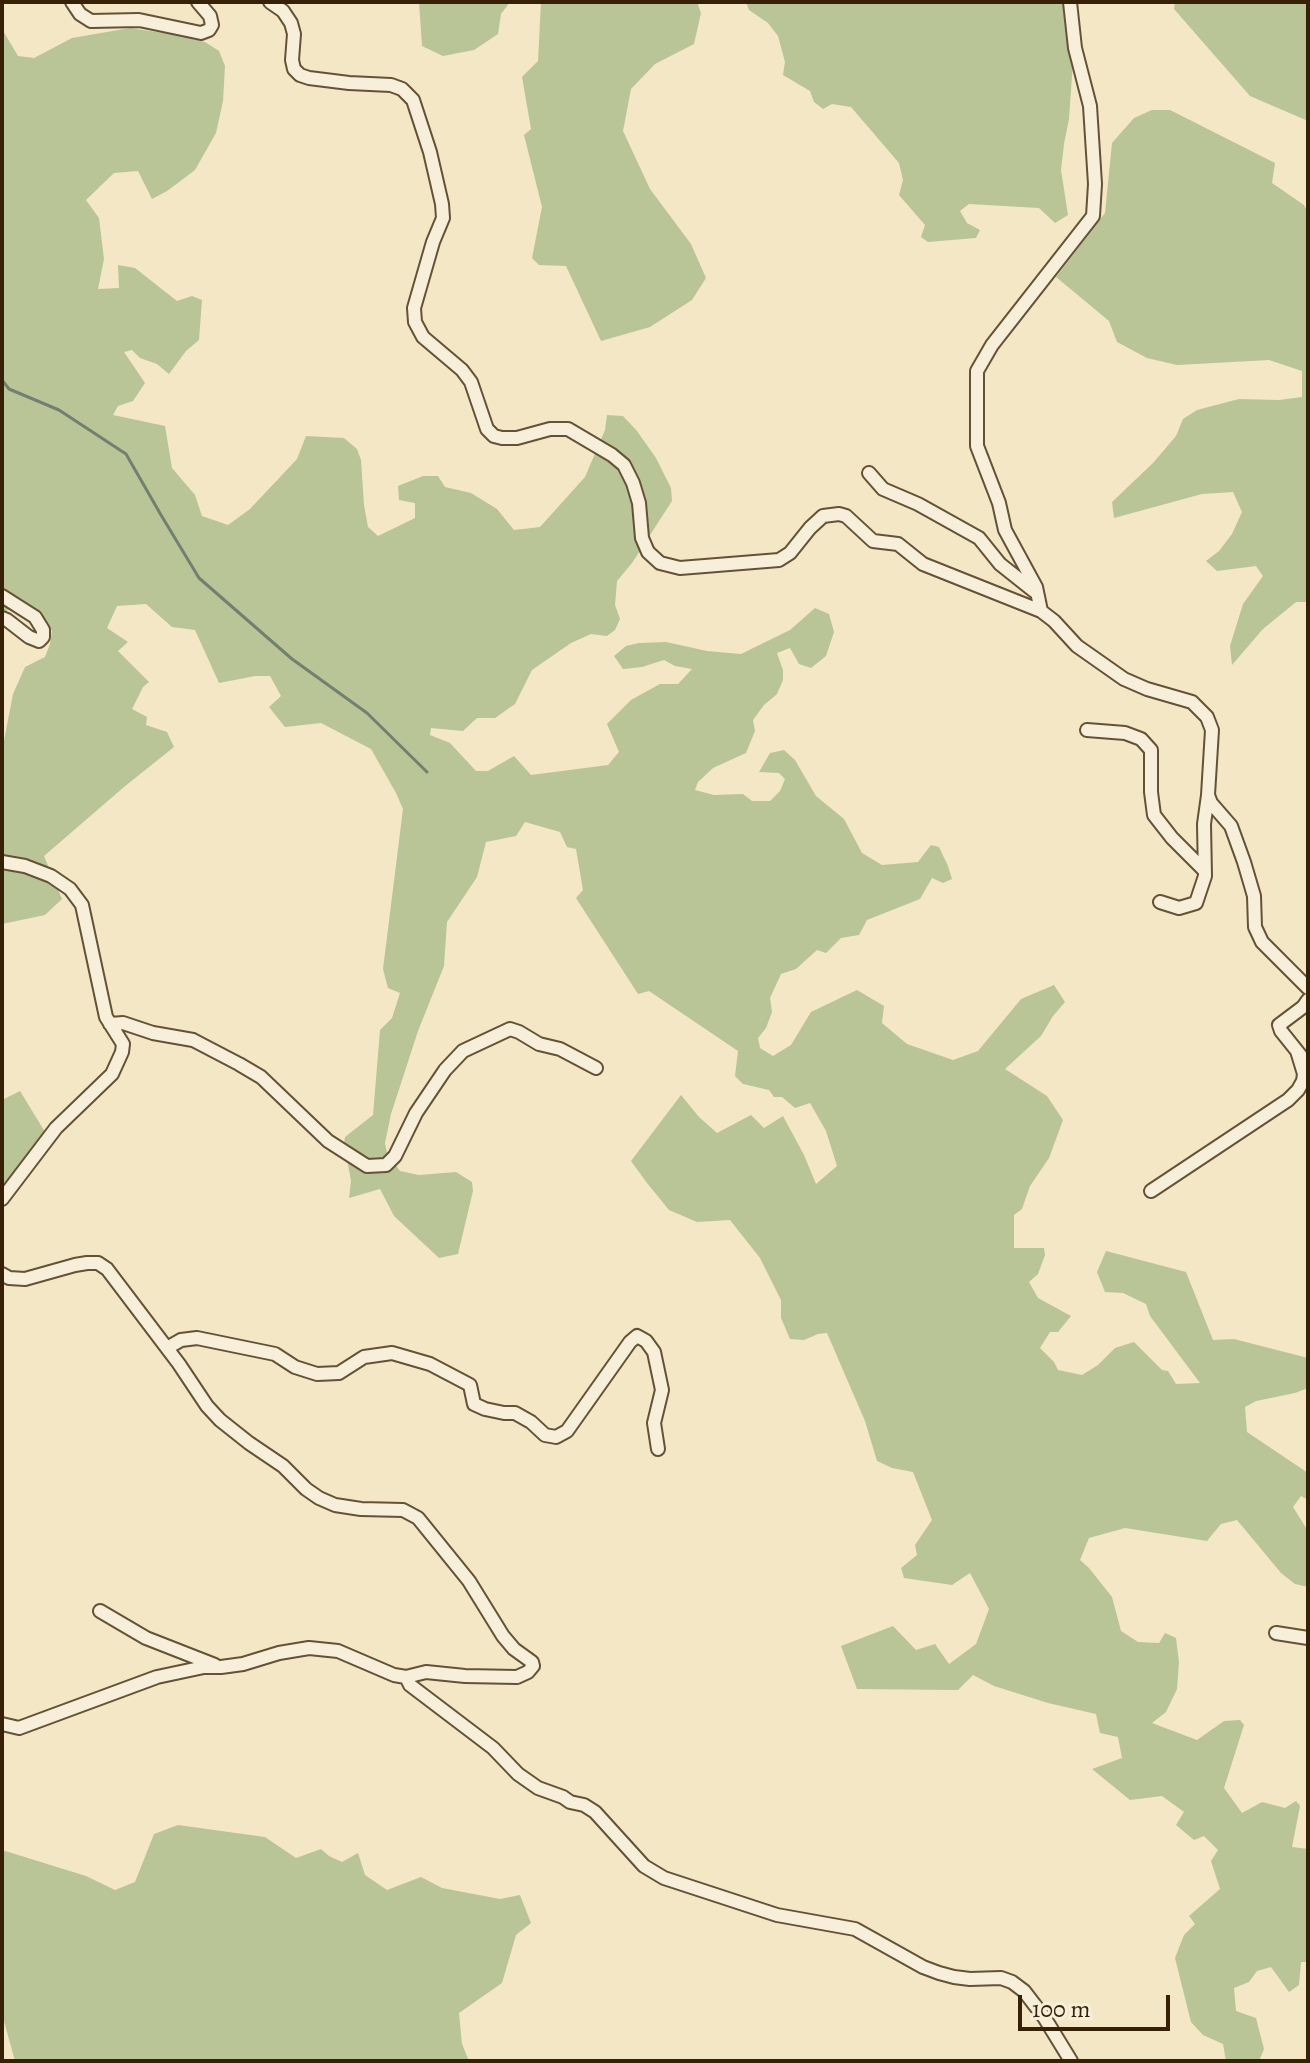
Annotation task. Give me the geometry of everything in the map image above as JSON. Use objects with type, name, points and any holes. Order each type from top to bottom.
[{"type":"street","points":[[72,2],[80,14],[91,21],[139,20],[201,33],[212,25],[210,16],[198,2]]},
{"type":"street","points":[[270,2],[283,11],[291,23],[294,34],[292,60],[294,69],[300,75],[349,83],[391,85],[402,89],[413,100],[430,152],[443,218],[414,308],[415,322],[423,337],[462,370],[471,382],[487,429],[494,436],[515,438],[550,429],[568,429],[624,465],[639,503],[642,538],[648,552],[660,563],[680,568],[779,560],[790,553],[823,516],[839,514],[846,516],[873,541],[898,544],[923,564],[1041,611],[1077,646],[1124,679],[1192,702],[1200,709],[1212,730],[1204,824],[1205,871],[1196,903],[1179,908],[1160,902]]},
{"type":"street","points":[[1041,611],[1037,593],[1005,530],[999,503],[977,446],[977,371],[992,345],[1093,216],[1095,184],[1090,106],[1075,48],[1070,2]]},
{"type":"street","points":[[869,473],[883,489],[918,504],[979,538],[1000,564],[1037,593]]},
{"type":"street","points":[[2,596],[35,617],[43,630],[43,637],[39,641],[29,637],[2,618]]},
{"type":"street","points":[[1087,730],[1125,733],[1141,739],[1151,750],[1154,815],[1205,871]]},
{"type":"street","points":[[1208,795],[1231,826],[1254,896],[1255,927],[1262,942],[1308,988]]},
{"type":"street","points":[[2,862],[25,866],[51,876],[70,889],[82,905],[106,1017],[123,1044],[112,1074],[56,1128],[2,1199]]},
{"type":"street","points":[[1308,1000],[1279,1025],[1308,1064]]},
{"type":"street","points":[[110,1024],[123,1023],[153,1033],[193,1040],[239,1064],[261,1077],[328,1141],[367,1166],[386,1165],[395,1156],[416,1113],[445,1070],[463,1051],[510,1029],[539,1044],[560,1049],[596,1068]]},
{"type":"street","points":[[1151,1191],[1288,1100],[1303,1081],[1297,1051]]},
{"type":"street","points":[[2,1274],[9,1278],[25,1279],[75,1265],[98,1263],[107,1269],[220,1420],[283,1466],[319,1498],[348,1507],[403,1510],[418,1518],[469,1581],[503,1636],[533,1666],[517,1677],[426,1672],[406,1677],[394,1675],[338,1651],[309,1648],[243,1664],[204,1667],[157,1677],[19,1728],[2,1724]]},
{"type":"street","points":[[167,1348],[181,1340],[197,1338],[275,1354],[295,1367],[317,1374],[339,1373],[364,1357],[392,1353],[430,1364],[470,1385],[474,1404],[485,1409],[515,1413],[545,1435],[556,1437],[567,1431],[637,1336],[646,1341],[654,1352],[662,1390],[654,1423],[658,1449]]},
{"type":"street","points":[[100,1611],[146,1638],[221,1667]]},
{"type":"street","points":[[1276,1633],[1308,1638]]},
{"type":"street","points":[[406,1677],[410,1685],[493,1748],[518,1774],[538,1788],[595,1812],[644,1866],[654,1872],[694,1889],[777,1915],[855,1929],[939,1973],[970,1979],[1001,1978],[1012,1982],[1024,1991],[1044,2017],[1071,2061]]},
{"type":"green space","points":[[419,2],[510,2],[501,14],[498,34],[474,50],[443,56],[422,46]]},
{"type":"green space","points":[[541,2],[697,2],[701,13],[694,44],[655,64],[631,89],[623,131],[650,189],[691,244],[706,278],[692,300],[650,327],[601,341],[566,266],[539,265],[532,258],[542,207],[524,135],[531,129],[522,77],[538,61]]},
{"type":"green space","points":[[746,2],[1065,2],[1073,61],[1061,170],[1068,215],[1055,223],[1039,208],[969,204],[960,211],[967,223],[980,230],[976,238],[928,242],[921,237],[925,225],[899,195],[903,180],[899,163],[851,107],[832,104],[823,109],[814,102],[810,91],[783,75],[785,62],[778,36],[768,23],[749,10]]},
{"type":"green space","points":[[1175,2],[1308,2],[1308,121],[1250,96],[1174,9]]},
{"type":"green space","points":[[130,28],[205,42],[219,51],[225,66],[223,101],[216,133],[195,170],[152,199],[138,171],[114,173],[86,200],[99,218],[104,259],[98,289],[119,288],[118,265],[135,268],[177,301],[192,296],[202,300],[199,340],[186,351],[169,374],[132,350],[124,352],[145,383],[133,401],[118,406],[113,415],[165,426],[172,468],[195,495],[202,516],[228,525],[250,509],[297,459],[306,436],[344,438],[357,449],[361,460],[368,527],[378,536],[415,518],[415,503],[399,500],[398,486],[423,476],[438,476],[445,487],[471,493],[497,509],[514,530],[540,527],[585,477],[605,430],[607,415],[623,416],[656,458],[671,488],[672,501],[617,581],[615,605],[620,619],[615,630],[607,636],[591,634],[571,643],[532,670],[515,704],[495,718],[477,718],[463,731],[431,728],[430,735],[450,743],[476,771],[488,771],[514,756],[531,775],[608,765],[619,752],[607,724],[631,700],[660,684],[678,684],[692,669],[664,660],[623,669],[614,656],[626,646],[666,642],[707,651],[741,654],[790,630],[815,608],[829,614],[834,632],[826,656],[811,668],[799,664],[790,648],[777,653],[783,680],[777,694],[753,720],[755,731],[746,753],[713,768],[698,782],[695,790],[714,795],[743,794],[752,801],[770,801],[780,791],[785,779],[779,773],[759,772],[770,753],[784,750],[795,760],[816,796],[844,819],[862,853],[882,865],[918,862],[931,845],[939,847],[952,879],[943,883],[932,878],[920,899],[867,920],[859,935],[841,938],[826,953],[817,950],[796,969],[781,974],[770,998],[772,1012],[758,1038],[760,1048],[773,1056],[791,1045],[811,1012],[857,990],[884,1006],[882,1023],[907,1044],[953,1060],[978,1051],[1021,999],[1054,985],[1065,1002],[1041,1036],[1005,1069],[1047,1096],[1063,1120],[1049,1158],[1030,1186],[1022,1209],[1014,1215],[1014,1248],[1044,1248],[1045,1255],[1038,1274],[1029,1282],[1038,1298],[1071,1316],[1058,1332],[1050,1332],[1040,1348],[1058,1370],[1082,1375],[1115,1348],[1134,1342],[1162,1370],[1168,1371],[1176,1384],[1200,1383],[1150,1316],[1146,1304],[1123,1293],[1105,1292],[1097,1272],[1106,1251],[1186,1272],[1213,1340],[1234,1339],[1308,1358],[1308,1388],[1256,1401],[1245,1407],[1247,1432],[1308,1473],[1308,1500],[1301,1496],[1293,1507],[1308,1531],[1308,1587],[1295,1584],[1281,1573],[1237,1520],[1221,1524],[1207,1541],[1125,1528],[1089,1538],[1080,1560],[1112,1597],[1121,1631],[1138,1642],[1159,1643],[1165,1633],[1176,1638],[1179,1662],[1177,1689],[1166,1712],[1152,1723],[1197,1740],[1224,1721],[1240,1720],[1244,1725],[1224,1788],[1242,1813],[1262,1802],[1285,1808],[1296,1801],[1300,1806],[1292,1847],[1308,1849],[1308,1962],[1301,1962],[1299,1985],[1289,1992],[1271,1967],[1257,1971],[1249,1982],[1234,1988],[1236,2011],[1256,2018],[1264,2049],[1259,2061],[1226,2061],[1223,2044],[1203,2035],[1191,2022],[1175,1958],[1184,1935],[1195,1924],[1189,1916],[1220,1889],[1211,1861],[1218,1850],[1204,1836],[1194,1840],[1176,1825],[1184,1812],[1162,1796],[1130,1800],[1092,1769],[1122,1758],[1118,1737],[1100,1733],[1096,1714],[994,1686],[973,1675],[958,1690],[857,1689],[841,1646],[893,1626],[916,1650],[935,1644],[949,1664],[976,1644],[989,1609],[970,1573],[952,1585],[904,1578],[901,1568],[917,1555],[915,1545],[932,1520],[913,1472],[877,1461],[865,1421],[827,1333],[804,1340],[790,1339],[781,1318],[781,1300],[760,1258],[730,1220],[697,1222],[669,1210],[631,1161],[681,1095],[717,1133],[751,1115],[764,1128],[783,1116],[816,1184],[837,1166],[826,1131],[810,1103],[795,1108],[782,1097],[774,1097],[769,1090],[743,1084],[735,1076],[738,1051],[649,991],[638,994],[576,898],[583,890],[576,849],[567,847],[560,832],[525,822],[516,836],[486,842],[477,877],[447,922],[444,966],[418,1031],[391,1114],[385,1143],[387,1153],[400,1171],[419,1175],[456,1172],[472,1182],[473,1191],[458,1254],[439,1258],[394,1216],[380,1189],[349,1198],[351,1181],[345,1137],[373,1115],[380,1030],[392,1018],[400,993],[388,988],[383,969],[403,809],[371,749],[321,723],[285,727],[269,707],[281,696],[270,676],[219,683],[195,630],[172,627],[146,604],[117,606],[107,628],[128,642],[118,651],[149,682],[143,687],[132,709],[147,717],[146,725],[167,732],[174,747],[44,856],[62,899],[45,915],[2,924],[2,751],[13,694],[25,667],[45,657],[52,631],[30,609],[7,610],[2,627],[2,29],[18,56],[34,58],[72,38]]},
{"type":"green space","points":[[1152,110],[1170,110],[1275,163],[1272,183],[1304,205],[1308,213],[1308,602],[1296,602],[1263,629],[1232,665],[1230,646],[1243,604],[1263,576],[1256,566],[1217,571],[1206,561],[1219,551],[1232,534],[1242,512],[1233,492],[1202,494],[1114,518],[1112,502],[1153,463],[1176,436],[1183,419],[1197,410],[1239,399],[1302,397],[1302,371],[1269,360],[1177,365],[1147,358],[1117,342],[1109,321],[1056,277],[1105,213],[1112,143],[1134,118]]},
{"type":"green space","points":[[20,1091],[45,1132],[2,1190],[2,1100]]},
{"type":"green space","points":[[178,1825],[265,1837],[296,1858],[321,1849],[342,1862],[358,1853],[365,1875],[387,1890],[421,1877],[442,1888],[500,1899],[520,1895],[531,1923],[516,1935],[502,1983],[459,2013],[462,2044],[469,2061],[15,2061],[2,2014],[2,1850],[86,1876],[115,1890],[135,1882],[154,1834]]},
{"type":"waterway","points":[[2,380],[9,389],[59,410],[126,454],[199,578],[292,659],[367,713],[427,772]]}]
